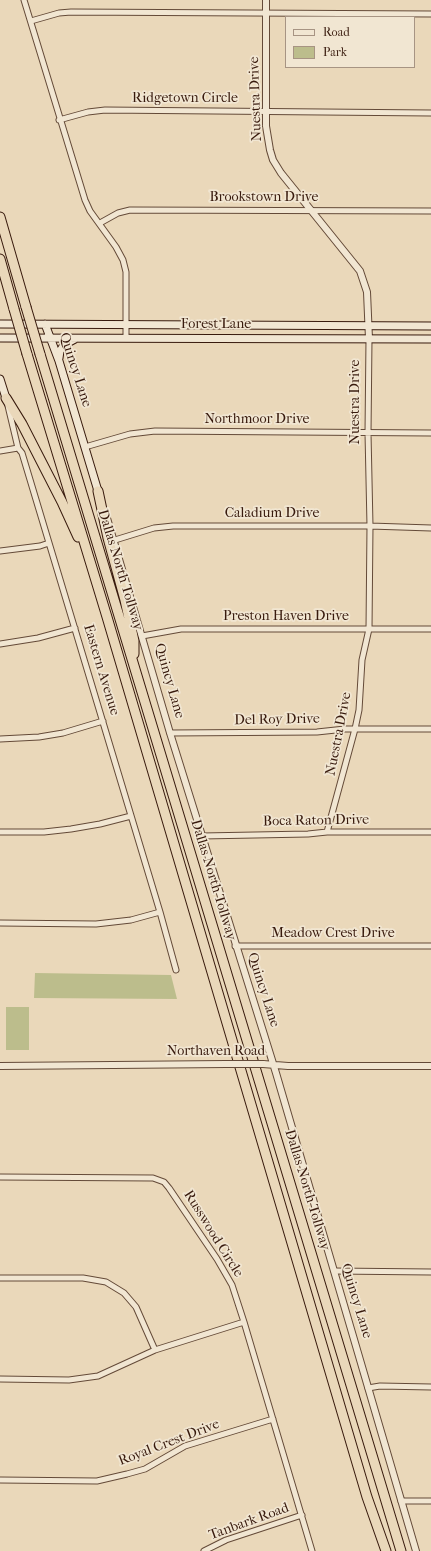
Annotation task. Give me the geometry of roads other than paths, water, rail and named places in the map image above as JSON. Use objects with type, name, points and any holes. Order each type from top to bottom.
[{"type":"highway","name":"Dallas North Tollway","points":[[0,217],[400,1551]]},
{"type":"highway","name":"Dallas North Tollway","points":[[0,260],[365,1490],[386,1551]]},
{"type":"highway","points":[[6,398],[22,424],[62,502],[90,563]]},
{"type":"highway","points":[[98,491],[108,538],[125,600],[132,634],[135,668]]},
{"type":"main road","name":"Forest Lane","points":[[0,324],[431,326]]},
{"type":"main road","name":"Quincy Lane","points":[[45,324],[59,361],[98,491]]},
{"type":"main road","points":[[211,325],[211,338]]},
{"type":"main road","points":[[288,325],[288,338]]},
{"type":"main road","name":"Forest Lane","points":[[0,338],[431,339]]},
{"type":"main road","points":[[59,361],[60,352],[64,345],[77,338]]},
{"type":"main road","name":"Eastern Avenue","points":[[0,379],[6,398]]},
{"type":"street","points":[[24,0],[85,200],[90,211],[100,223],[123,260],[126,272],[126,338]]},
{"type":"street","name":"Nuestra Drive","points":[[266,0],[267,138],[273,160],[360,271],[367,292],[369,326],[369,629],[362,660],[359,710],[327,832]]},
{"type":"street","points":[[31,21],[59,13],[71,12],[431,14]]},
{"type":"street","name":"Ridgetown Circle","points":[[60,120],[88,112],[105,110],[431,113]]},
{"type":"street","name":"Brookstown Drive","points":[[100,223],[118,213],[130,210],[431,211]]},
{"type":"street","name":"Eastern Avenue","points":[[6,398],[18,448],[22,453],[75,628],[176,970]]},
{"type":"street","name":"Northmoor Drive","points":[[85,447],[130,434],[155,431],[431,433]]},
{"type":"street","points":[[0,451],[18,448]]},
{"type":"street","name":"Quincy Lane","points":[[98,491],[115,540],[170,733],[235,946],[273,1064],[416,1551]]},
{"type":"street","name":"Caladium Drive","points":[[115,540],[154,528],[173,526],[370,526],[431,528]]},
{"type":"street","points":[[0,551],[40,546],[49,543]]},
{"type":"street","points":[[0,644],[38,638],[75,628]]},
{"type":"street","name":"Preston Haven Drive","points":[[142,636],[181,629],[431,629]]},
{"type":"street","points":[[0,739],[39,738],[63,733],[103,721]]},
{"type":"street","name":"Del Roy Drive","points":[[170,733],[317,732],[345,729],[431,729]]},
{"type":"street","points":[[0,832],[44,832],[71,829],[100,824],[131,816]]},
{"type":"street","name":"Boca Raton Drive","points":[[202,836],[308,834],[327,832],[431,832]]},
{"type":"street","points":[[0,923],[96,924],[131,920],[160,912]]},
{"type":"street","name":"Meadow Crest Drive","points":[[235,946],[431,946]]},
{"type":"street","name":"Northaven Road","points":[[0,1066],[226,1064],[273,1064],[288,1066],[431,1066]]},
{"type":"street","name":"Russwood Circle","points":[[0,1177],[153,1178],[164,1182],[217,1259],[232,1285],[312,1551]]},
{"type":"street","points":[[334,1271],[431,1272]]},
{"type":"street","points":[[0,1278],[83,1278],[106,1282],[124,1293],[136,1307],[155,1350]]},
{"type":"street","points":[[0,1379],[69,1380],[98,1376],[155,1350],[244,1322]]},
{"type":"street","points":[[368,1388],[380,1386],[431,1387]]},
{"type":"street","name":"Royal Crest Drive","points":[[0,1480],[97,1481],[145,1468],[185,1446],[273,1419]]},
{"type":"street","points":[[401,1501],[431,1501]]},
{"type":"street","name":"Tanbark Road","points":[[204,1551],[226,1540],[302,1515]]}]
